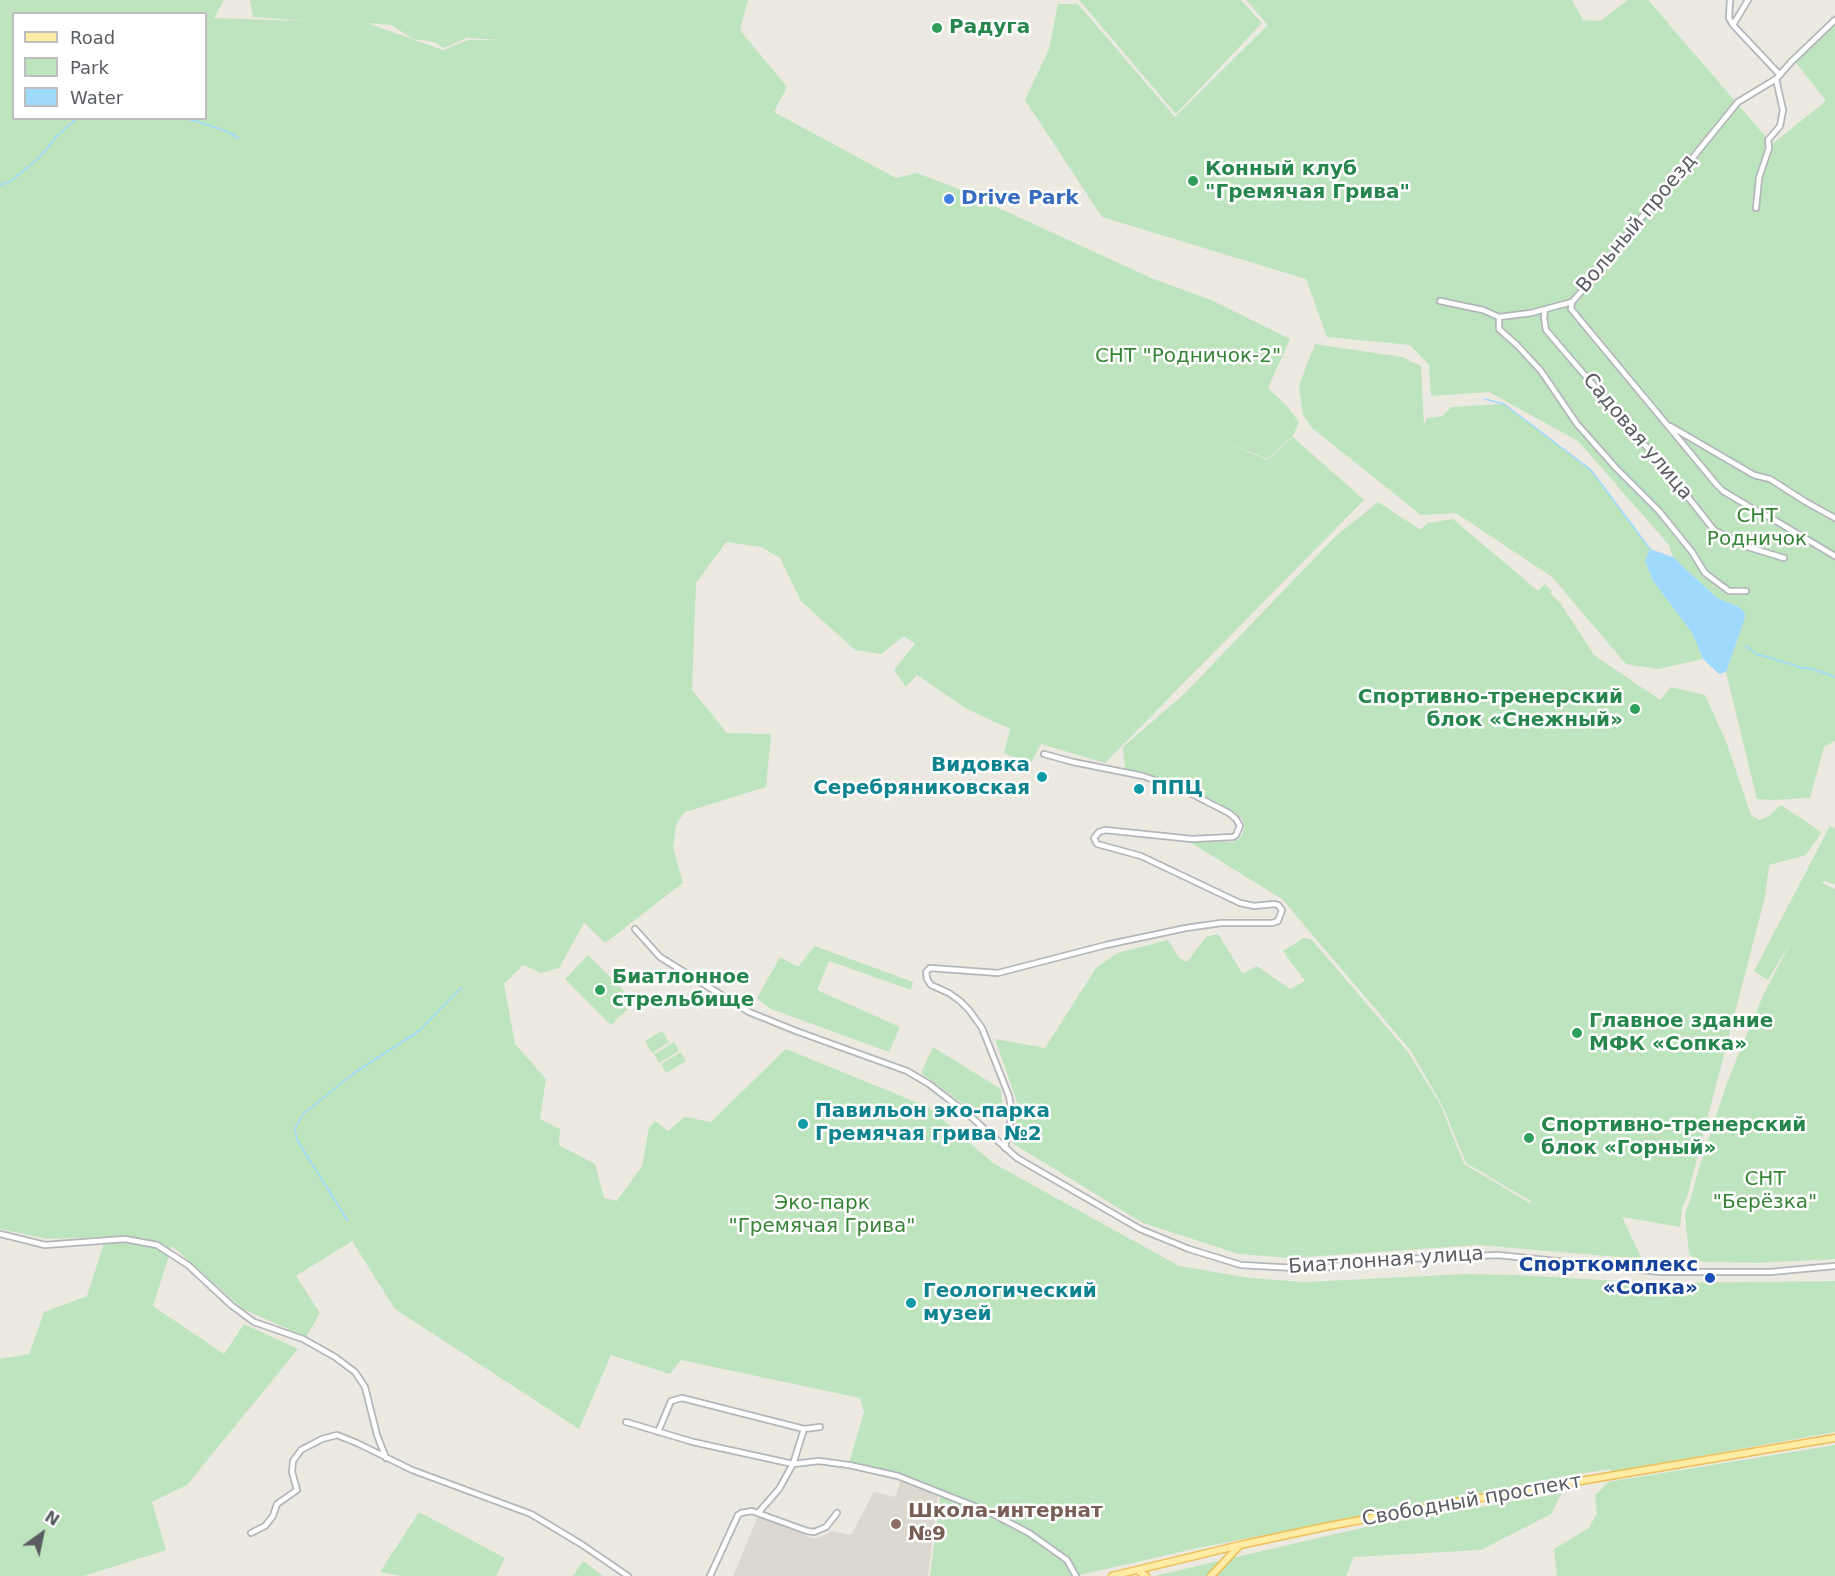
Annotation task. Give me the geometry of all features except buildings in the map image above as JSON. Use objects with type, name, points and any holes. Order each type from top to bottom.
[{"type":"main road","name":"Свободный проспект","points":[[1112,1576],[1329,1526],[1456,1502],[1835,1438]]},
{"type":"main road","points":[[1211,1576],[1240,1545]]},
{"type":"main road","points":[[1137,1570],[1146,1576]]},
{"type":"street","points":[[1730,0],[1729,18],[1733,25],[1778,77],[1783,110],[1780,126],[1768,140],[1769,148],[1759,178],[1756,207]]},
{"type":"street","points":[[1733,25],[1748,0]]},
{"type":"street","name":"Вольный проезд","points":[[1440,302],[1483,310],[1499,317],[1545,310],[1572,302],[1738,102],[1778,77],[1835,20]]},
{"type":"street","points":[[1572,302],[1571,309],[1723,491],[1835,555]]},
{"type":"street","name":"Садовая улица","points":[[1545,310],[1546,330],[1669,473],[1714,530],[1748,547],[1784,558]]},
{"type":"street","points":[[1499,317],[1499,329],[1541,371],[1577,424],[1659,511],[1692,552],[1705,573],[1729,591],[1746,591]]},
{"type":"street","points":[[1667,425],[1754,475],[1770,479],[1835,518]]},
{"type":"street","points":[[1005,1149],[1012,1113],[1009,1096],[982,1028],[960,1001],[931,985],[926,972],[930,968],[998,973],[1106,945],[1186,928],[1278,921],[1282,910],[1274,904],[1254,906],[1240,903],[1141,856],[1097,844],[1094,838],[1099,832],[1105,830],[1192,839],[1233,837],[1240,826],[1229,813],[1186,791],[1143,776],[1044,754]]},
{"type":"street","name":"Биатлонная улица","points":[[635,929],[660,957],[749,1012],[802,1034],[907,1071],[969,1115],[1017,1158],[1140,1230],[1189,1249],[1241,1265],[1313,1269],[1382,1260],[1498,1255],[1662,1272],[1770,1272],[1835,1266]]},
{"type":"street","points":[[0,1234],[45,1245],[125,1239],[157,1245],[188,1265],[231,1305],[254,1322],[303,1339],[335,1357],[355,1372],[365,1387],[377,1435],[386,1458]]},
{"type":"street","points":[[658,1432],[670,1401],[682,1398],[804,1429],[820,1427]]},
{"type":"street","points":[[626,1422],[693,1442],[793,1464],[819,1461],[898,1476],[989,1512],[1029,1533],[1067,1560],[1076,1576]]},
{"type":"street","points":[[758,1513],[779,1489],[793,1464],[804,1429]]},
{"type":"street","points":[[252,1533],[265,1526],[273,1516],[277,1504],[297,1490],[292,1472],[293,1461],[301,1450],[322,1439],[338,1436],[412,1470],[531,1514],[628,1576]]},
{"type":"street","points":[[710,1576],[738,1515],[745,1511],[758,1513],[814,1532],[826,1527],[837,1513]]},
{"type":"shaded area","name":"Школа-интернат №9","points":[[901,1480],[938,1494],[928,1576],[733,1576],[758,1516],[815,1539],[833,1531],[851,1535],[874,1492],[895,1497]]},
{"type":"green space","points":[[0,0],[224,0],[214,18],[307,21],[253,17],[250,0],[748,0],[740,30],[787,87],[774,112],[896,178],[917,173],[951,186],[1151,278],[1211,300],[1290,339],[1268,388],[1286,405],[1299,422],[1293,436],[1267,459],[1224,441],[1267,460],[1293,437],[1364,500],[1105,763],[1041,744],[1030,764],[1004,753],[1010,729],[967,709],[917,675],[906,687],[894,670],[915,644],[904,636],[881,654],[855,650],[801,601],[780,558],[761,547],[726,542],[696,583],[692,690],[727,733],[771,734],[766,787],[685,812],[676,824],[673,847],[683,883],[605,943],[584,923],[559,968],[541,973],[523,965],[504,984],[515,1044],[546,1079],[540,1119],[560,1129],[559,1145],[595,1164],[604,1198],[617,1201],[642,1166],[649,1128],[655,1121],[668,1131],[685,1117],[711,1122],[786,1049],[928,1107],[993,1163],[1179,1266],[1250,1278],[1305,1282],[1467,1274],[1652,1283],[1835,1281],[1835,1432],[1611,1472],[1611,1469],[1572,1475],[1198,1548],[1075,1576],[930,1576],[941,1491],[894,1472],[849,1463],[864,1412],[860,1398],[681,1360],[670,1374],[611,1355],[579,1429],[395,1309],[352,1241],[296,1276],[320,1313],[306,1337],[243,1309],[172,1246],[153,1306],[224,1354],[244,1324],[298,1349],[187,1485],[152,1502],[166,1550],[84,1576],[0,1576],[0,1359],[29,1354],[44,1312],[87,1296],[106,1237],[47,1239],[0,1229]],"holes":[[[367,23],[391,25],[413,39],[434,42],[444,48],[467,38],[501,40],[468,40],[443,50]]]},
{"type":"green space","points":[[1079,0],[1241,0],[1262,23],[1176,114]]},
{"type":"green space","name":"СНТ Родничок","points":[[1246,0],[1572,0],[1583,20],[1600,21],[1628,0],[1648,0],[1772,144],[1826,101],[1795,61],[1835,25],[1835,741],[1824,747],[1810,798],[1757,799],[1726,672],[1745,618],[1739,607],[1717,598],[1673,557],[1669,545],[1578,441],[1489,392],[1431,396],[1429,365],[1410,345],[1327,337],[1306,279],[1102,217],[1025,100],[1049,49],[1058,4],[1078,4],[1175,117],[1268,25]]},
{"type":"green space","points":[[1315,344],[1402,357],[1421,366],[1424,425],[1427,418],[1443,416],[1451,407],[1504,404],[1591,470],[1650,549],[1645,561],[1653,581],[1693,634],[1703,659],[1658,669],[1626,664],[1552,577],[1456,513],[1421,515],[1312,428],[1303,415],[1299,385]]},
{"type":"green space","points":[[1378,502],[1421,530],[1427,523],[1453,519],[1538,591],[1545,584],[1561,604],[1594,655],[1660,700],[1671,687],[1705,695],[1727,744],[1751,815],[1760,820],[1769,816],[1781,805],[1821,833],[1806,855],[1769,865],[1765,897],[1687,1197],[1682,1208],[1680,1227],[1622,1217],[1642,1259],[1478,1245],[1291,1258],[1239,1254],[1143,1223],[1012,1143],[1017,1102],[995,1039],[1045,1048],[1096,968],[1117,953],[1168,940],[1179,958],[1187,962],[1206,937],[1218,934],[1243,974],[1257,966],[1290,989],[1305,981],[1283,951],[1304,938],[1312,940],[1408,1052],[1441,1106],[1464,1164],[1530,1203],[1532,1202],[1466,1163],[1443,1107],[1411,1051],[1282,899],[1188,841],[1233,842],[1241,837],[1245,827],[1242,819],[1212,800],[1125,769],[1123,747],[1184,694],[1336,536]]},
{"type":"green space","name":"СНТ \"Берёзка\"","points":[[1830,826],[1835,828],[1835,884],[1824,881],[1822,883],[1835,889],[1835,1259],[1757,1263],[1695,1260],[1689,1254],[1685,1213],[1728,1080],[1762,998],[1791,941],[1768,980],[1754,971]]},
{"type":"green space","points":[[815,946],[913,982],[911,990],[829,961],[817,990],[900,1027],[889,1052],[771,1009],[757,998],[780,957],[798,967]]},
{"type":"green space","name":"Биатлонное стрельбище","points":[[588,955],[635,1002],[611,1025],[565,979]]},
{"type":"green space","points":[[662,1031],[669,1042],[652,1053],[645,1041]]},
{"type":"green space","points":[[674,1042],[679,1051],[659,1063],[654,1054]]},
{"type":"green space","points":[[933,1047],[1001,1089],[1003,1113],[998,1117],[978,1115],[921,1073]]},
{"type":"green space","points":[[681,1052],[686,1061],[666,1073],[661,1064]]},
{"type":"green space","points":[[1835,1445],[1835,1576],[1557,1576],[1554,1549],[1589,1528],[1597,1513],[1595,1496],[1608,1482]]},
{"type":"green space","points":[[1562,1493],[1551,1514],[1481,1550],[1354,1557],[1346,1576],[1154,1576],[1370,1526]]},
{"type":"green space","points":[[419,1512],[505,1558],[496,1576],[401,1576],[380,1572]]},
{"type":"green space","points":[[583,1561],[603,1576],[573,1576]]},
{"type":"water","points":[[1650,549],[1673,557],[1717,598],[1739,607],[1745,613],[1726,672],[1719,674],[1703,659],[1693,634],[1653,581],[1645,561]]},
{"type":"waterway","points":[[0,185],[11,181],[40,157],[55,138],[75,120]]},
{"type":"waterway","points":[[190,120],[223,130],[239,138]]},
{"type":"waterway","points":[[1485,399],[1504,404],[1591,470],[1650,549]]},
{"type":"waterway","points":[[1746,646],[1757,654],[1835,677]]},
{"type":"waterway","points":[[348,1221],[297,1140],[295,1129],[302,1115],[354,1073],[419,1031],[462,987]]},
{"type":"place","name":"Радуга","points":[[937,28]]},
{"type":"place","name":"Конный клуб \"Гремячая Грива\"","points":[[1193,181]]},
{"type":"place","name":"Drive Park","points":[[949,199]]},
{"type":"place","name":"Спортивно-тренерский блок «Снежный»","points":[[1635,709]]},
{"type":"place","name":"Видовка Серебряниковская","points":[[1042,777]]},
{"type":"place","name":"ППЦ","points":[[1139,789]]},
{"type":"place","name":"Биатлонное стрельбище","points":[[600,990]]},
{"type":"place","name":"Главное здание МФК «Сопка»","points":[[1577,1033]]},
{"type":"place","name":"Павильон эко-парка Гремячая грива №2","points":[[803,1124]]},
{"type":"place","name":"Спортивно-тренерский блок «Горный»","points":[[1529,1138]]},
{"type":"place","name":"Спорткомплекс «Сопка»","points":[[1710,1278]]},
{"type":"place","name":"Геологический музей","points":[[911,1303]]},
{"type":"place","name":"Школа-интернат №9","points":[[896,1524]]},
{"type":"park label","name":"СНТ \"Родничок-2\"","points":[[1188,357]]},
{"type":"park label","name":"Эко-парк \"Гремячая Грива\"","points":[[822,1216]]}]
